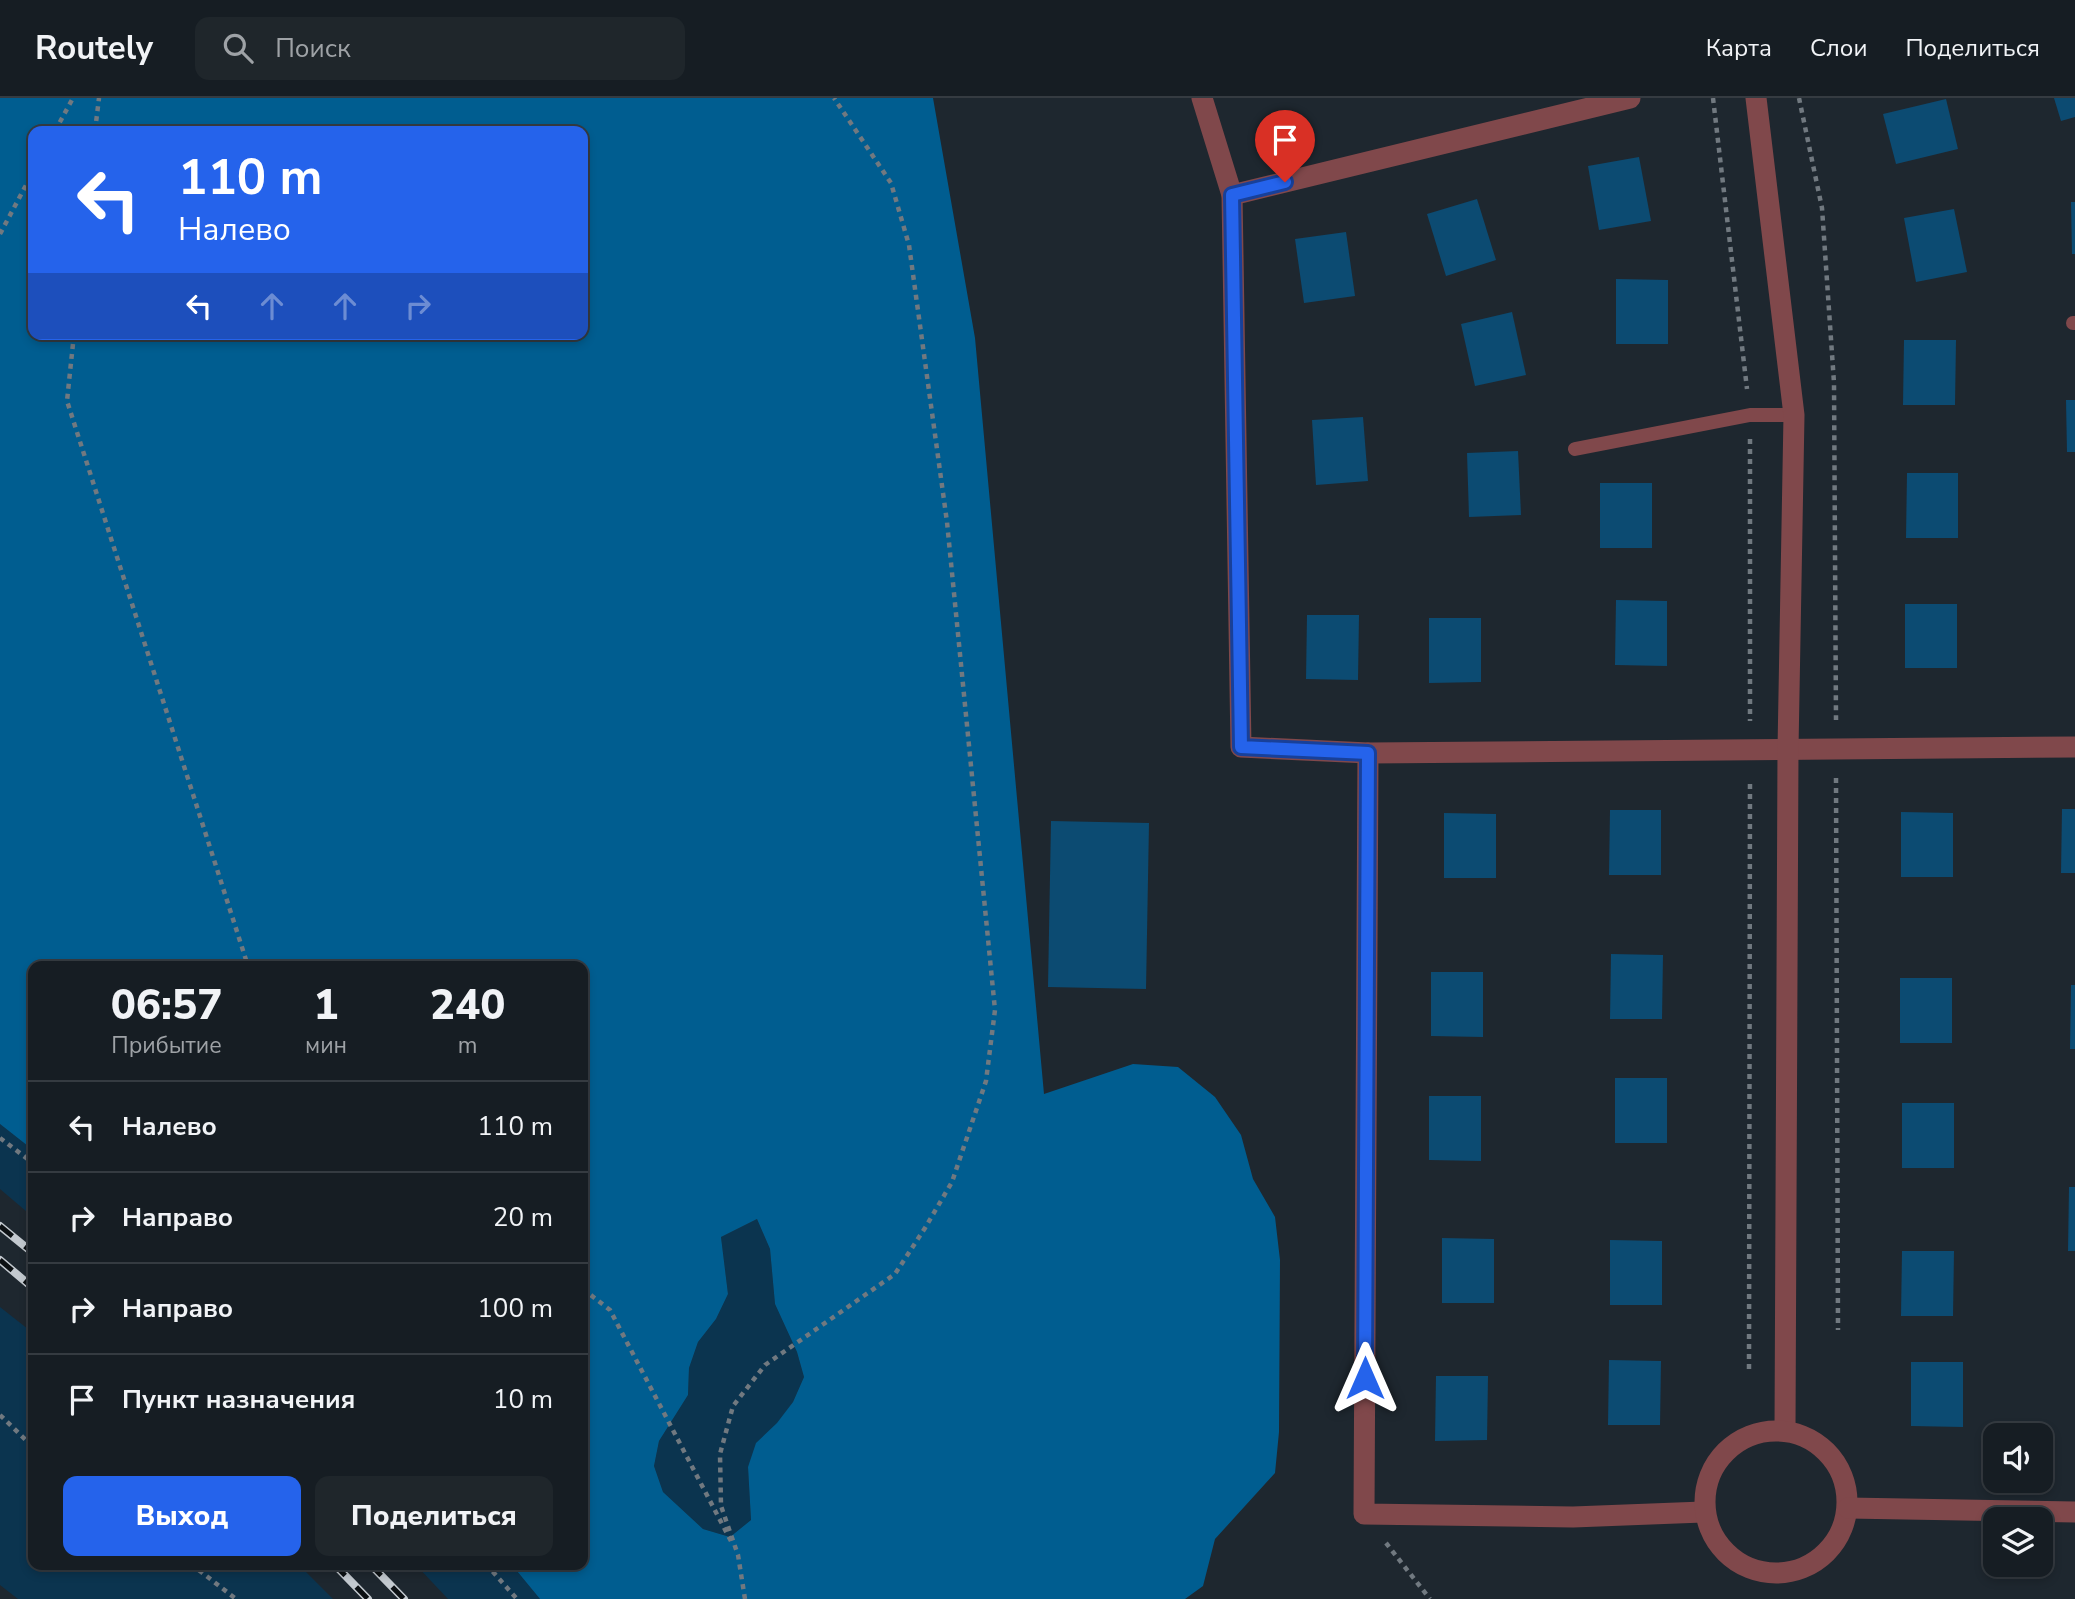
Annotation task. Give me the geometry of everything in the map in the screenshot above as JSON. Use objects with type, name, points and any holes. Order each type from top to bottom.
[{"type":"street","points":[[1202,98],[1232,195],[1241,747],[1368,753],[2075,747]]},
{"type":"street","points":[[1232,195],[1630,98]]},
{"type":"street","points":[[1756,98],[1794,415],[1788,750],[1785,1430]]},
{"type":"street","points":[[1368,753],[1364,1514],[1573,1517],[1703,1512]]},
{"type":"street","points":[[1785,1430],[1819,1444],[1842,1472],[1848,1508],[1833,1548],[1798,1571],[1756,1573],[1720,1550],[1703,1512],[1710,1469],[1742,1438],[1785,1430]]},
{"type":"street","points":[[1848,1508],[2075,1512]]},
{"type":"lane","points":[[1575,449],[1750,415],[1794,415]]},
{"type":"path","points":[[58,126],[73,98]]},
{"type":"path","points":[[96,126],[99,98]]},
{"type":"path","points":[[745,1599],[737,1555],[721,1506],[720,1454],[733,1406],[765,1365],[895,1274],[952,1182],[986,1081],[995,1010],[947,522],[909,245],[891,183],[834,98]]},
{"type":"path","points":[[1799,98],[1822,208],[1834,383],[1838,1330]]},
{"type":"path","points":[[0,234],[28,181]]},
{"type":"path","points":[[73,340],[67,401],[246,961]]},
{"type":"path","points":[[0,1138],[28,1159]]},
{"type":"path","points":[[588,1293],[610,1310],[737,1555]]},
{"type":"path","points":[[0,1415],[28,1442]]},
{"type":"path","points":[[1364,1514],[1430,1599]]},
{"type":"path","points":[[199,1570],[236,1599]]},
{"type":"path","points":[[491,1570],[517,1599]]},
{"type":"shaded area","points":[[0,98],[933,98],[975,338],[1044,1094],[1133,1064],[1178,1067],[1215,1097],[1241,1135],[1253,1179],[1275,1217],[1280,1260],[1279,1432],[1275,1473],[1215,1539],[1203,1586],[1185,1599],[540,1599],[516,1570],[588,1570],[588,961],[28,961],[28,1146],[0,1124]],"holes":[[[757,1219],[770,1249],[775,1304],[797,1352],[804,1377],[793,1402],[777,1423],[756,1443],[748,1467],[751,1520],[730,1537],[703,1529],[663,1492],[654,1466],[659,1441],[688,1395],[689,1368],[698,1342],[716,1319],[728,1294],[721,1237]]]},
{"type":"shaded area","points":[[0,1124],[28,1146],[28,1213],[0,1189]]},
{"type":"shaded area","points":[[757,1219],[770,1249],[775,1304],[797,1352],[804,1377],[793,1402],[748,1467],[751,1520],[730,1537],[703,1529],[663,1492],[654,1466],[659,1441],[688,1395],[689,1368],[698,1342],[716,1319],[728,1294],[721,1237]]},
{"type":"shaded area","points":[[0,1307],[28,1329],[28,1570],[304,1570],[333,1599],[18,1599],[0,1585]]},
{"type":"shaded area","points":[[421,1570],[516,1570],[540,1599],[448,1599]]},
{"type":"building","points":[[2054,98],[2075,98],[2075,117],[2061,121]]},
{"type":"building","points":[[1946,99],[1958,149],[1896,164],[1883,114]]},
{"type":"building","points":[[1639,157],[1651,221],[1599,230],[1588,166]]},
{"type":"building","points":[[1477,199],[1496,260],[1446,276],[1427,214]]},
{"type":"building","points":[[2071,202],[2075,202],[2075,254],[2072,254]]},
{"type":"building","points":[[1954,209],[1967,272],[1916,282],[1904,218]]},
{"type":"building","points":[[1346,232],[1355,296],[1304,303],[1295,239]]},
{"type":"building","points":[[1616,279],[1668,280],[1668,344],[1616,344]]},
{"type":"building","points":[[1512,312],[1526,375],[1475,386],[1461,324]]},
{"type":"building","points":[[1904,340],[1956,340],[1955,405],[1903,405]]},
{"type":"building","points":[[2066,400],[2075,400],[2075,452],[2067,452]]},
{"type":"building","points":[[1363,417],[1368,481],[1316,485],[1312,420]]},
{"type":"building","points":[[1518,451],[1521,515],[1469,517],[1467,453]]},
{"type":"building","points":[[1907,473],[1958,473],[1958,538],[1906,538]]},
{"type":"building","points":[[1600,483],[1652,483],[1652,548],[1600,548]]},
{"type":"building","points":[[1616,600],[1667,601],[1667,666],[1615,665]]},
{"type":"building","points":[[1905,604],[1957,604],[1957,668],[1905,668]]},
{"type":"building","points":[[1307,615],[1359,615],[1358,680],[1306,679]]},
{"type":"building","points":[[1429,618],[1481,618],[1481,682],[1429,683]]},
{"type":"building","points":[[2062,809],[2075,809],[2075,873],[2061,873]]},
{"type":"building","points":[[1610,810],[1661,810],[1661,875],[1609,875]]},
{"type":"building","points":[[1901,812],[1953,813],[1953,877],[1901,877]]},
{"type":"building","points":[[1444,813],[1496,814],[1496,878],[1444,878]]},
{"type":"building","points":[[1051,821],[1149,823],[1146,989],[1048,987]]},
{"type":"building","points":[[1611,954],[1663,955],[1662,1019],[1610,1019]]},
{"type":"building","points":[[1431,972],[1483,972],[1483,1037],[1431,1036]]},
{"type":"building","points":[[1900,978],[1952,978],[1952,1043],[1900,1043]]},
{"type":"building","points":[[2071,985],[2075,985],[2075,1049],[2070,1049]]},
{"type":"building","points":[[1615,1078],[1667,1078],[1667,1143],[1615,1143]]},
{"type":"building","points":[[1429,1096],[1481,1096],[1481,1161],[1429,1160]]},
{"type":"building","points":[[1902,1103],[1954,1103],[1954,1168],[1902,1168]]},
{"type":"building","points":[[2069,1187],[2075,1187],[2075,1251],[2068,1251]]},
{"type":"building","points":[[1442,1238],[1494,1239],[1494,1303],[1442,1303]]},
{"type":"building","points":[[1610,1240],[1662,1241],[1662,1305],[1610,1305]]},
{"type":"building","points":[[1902,1251],[1954,1251],[1953,1316],[1901,1316]]},
{"type":"building","points":[[1609,1360],[1661,1361],[1660,1425],[1608,1425]]},
{"type":"building","points":[[1911,1362],[1963,1362],[1963,1427],[1911,1426]]},
{"type":"building","points":[[1436,1376],[1488,1376],[1487,1440],[1435,1441]]},
{"type":"railway","points":[[0,1226],[28,1249]]},
{"type":"railway","points":[[0,1260],[28,1284]]},
{"type":"railway","points":[[340,1570],[368,1599]]},
{"type":"railway","points":[[376,1570],[404,1599]]},
{"type":"route","points":[[1285,182],[1232,195],[1241,747],[1368,753],[1365,1378]]}]
